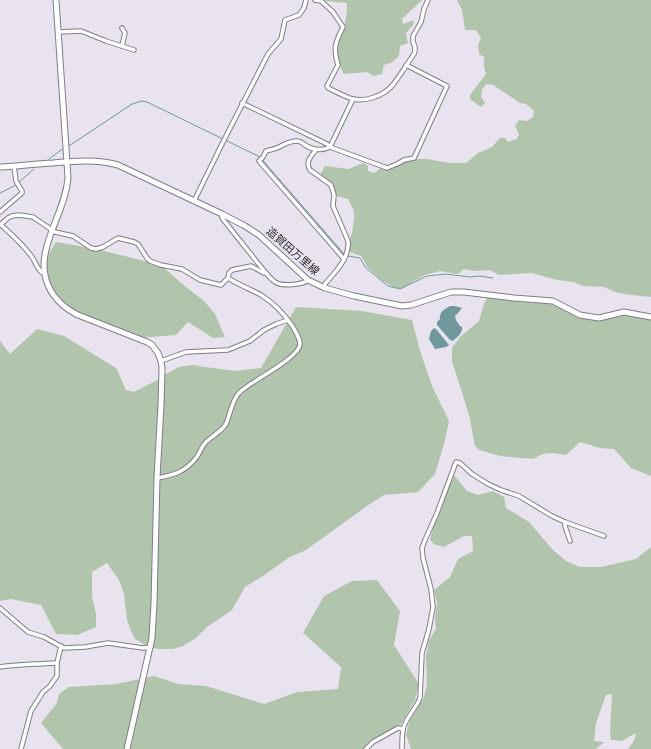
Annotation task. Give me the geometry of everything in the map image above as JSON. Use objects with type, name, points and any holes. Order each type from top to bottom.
[{"type":"street","points":[[56,0],[67,162],[67,186],[59,213],[46,247],[44,261],[48,285],[56,299],[65,308],[78,315],[147,342],[158,353],[162,368],[157,478],[154,604],[151,647],[127,749]]},
{"type":"street","points":[[194,201],[268,54],[281,39],[285,20],[299,15],[304,8],[306,0]]},
{"type":"street","points":[[315,0],[321,1],[333,12],[343,27],[336,39],[335,45],[338,65],[327,86],[328,88],[353,99],[368,99],[378,96],[390,88],[414,54],[415,47],[413,36],[421,22],[428,0]]},
{"type":"street","points":[[122,28],[125,34],[122,46]]},
{"type":"street","points":[[58,32],[81,31],[134,50]]},
{"type":"street","points":[[242,103],[327,144],[330,147],[387,168],[404,160],[414,158],[447,86],[406,65]]},
{"type":"street","points":[[330,147],[353,99]]},
{"type":"street","points":[[330,147],[316,150],[300,141],[290,142],[266,151],[263,158],[259,161],[344,259]]},
{"type":"street","points":[[316,150],[307,164],[308,167],[331,185],[334,195],[333,206],[348,241],[348,251],[344,259],[325,284],[324,288]]},
{"type":"street","name":"造賀田万里線","points":[[0,167],[97,161],[118,165],[245,226],[259,235],[308,280],[324,288],[354,296],[402,306],[411,306],[452,292],[464,292],[553,301],[580,315],[599,318],[624,312],[651,317]]},
{"type":"street","points":[[0,212],[22,193],[16,181],[14,166]]},
{"type":"street","points":[[222,214],[222,218],[273,280],[278,283],[285,284],[305,283],[308,280]]},
{"type":"street","points":[[45,274],[40,272],[33,258],[17,239],[0,225],[8,218],[19,215],[33,217],[55,232],[74,236],[91,248],[96,249],[103,247],[118,238],[134,242],[138,244],[150,261],[161,266],[182,269],[200,280],[221,285],[228,278],[229,273],[232,270],[251,266],[264,273],[265,272]]},
{"type":"street","points":[[157,478],[175,474],[184,470],[190,465],[197,457],[204,444],[225,425],[239,393],[247,386],[288,360],[299,348],[300,344],[295,330],[277,308],[262,296],[228,278]]},
{"type":"street","points":[[161,361],[186,352],[228,350],[250,341],[264,330],[288,320]]},
{"type":"street","points":[[402,749],[403,729],[420,698],[422,653],[429,629],[433,607],[431,589],[422,548],[438,513],[456,462],[460,463],[472,474],[488,484],[519,496],[543,512],[565,522],[604,536]]},
{"type":"street","points":[[565,522],[570,541]]},
{"type":"street","points":[[0,608],[28,632],[44,637],[64,648],[85,647],[108,643],[143,648],[151,647]]},
{"type":"street","points":[[21,749],[31,711],[42,692],[50,686],[57,676],[57,663],[61,646]]},
{"type":"street","points":[[0,667],[13,664],[57,663]]},
{"type":"street","points":[[366,749],[373,742],[398,728],[403,729]]},
{"type":"green space","points":[[325,0],[422,0],[402,19],[403,24],[414,20],[413,25],[406,33],[408,43],[400,46],[399,56],[391,63],[384,65],[382,74],[373,76],[367,72],[344,74],[337,57],[336,46],[344,24],[347,3]]},
{"type":"green space","points":[[457,0],[651,0],[651,297],[615,292],[604,287],[583,286],[573,282],[557,280],[531,273],[499,275],[490,270],[474,271],[464,269],[458,274],[440,271],[425,275],[402,288],[395,288],[383,281],[368,268],[361,256],[350,252],[354,211],[348,199],[337,196],[331,183],[320,175],[325,166],[348,169],[363,163],[368,166],[368,171],[374,173],[381,168],[388,170],[406,161],[415,159],[427,159],[449,163],[466,163],[478,153],[492,147],[500,138],[505,138],[508,142],[517,139],[519,134],[515,126],[519,120],[527,121],[533,117],[534,111],[526,104],[520,103],[493,85],[486,84],[482,90],[481,97],[485,103],[481,107],[470,99],[470,95],[486,74],[484,57],[479,54],[478,45],[481,38],[476,30],[465,30],[462,10]]},
{"type":"green space","points":[[56,242],[96,249],[161,265],[205,302],[215,314],[225,337],[213,338],[188,322],[176,335],[138,338],[73,313],[48,285],[44,261]]},
{"type":"green space","points":[[492,297],[553,303],[579,317],[624,314],[651,319],[651,476],[631,468],[614,449],[600,448],[580,442],[566,455],[553,453],[543,454],[533,459],[500,456],[479,450],[475,446],[469,415],[452,361],[452,348],[460,337],[479,321],[487,298]]},
{"type":"green space","points":[[296,307],[362,311],[412,320],[420,351],[432,386],[449,421],[435,474],[418,492],[384,495],[306,550],[288,558],[245,587],[232,610],[207,627],[196,638],[183,646],[173,649],[148,647],[134,638],[127,620],[124,594],[119,580],[107,563],[92,572],[92,597],[96,614],[96,627],[77,635],[56,634],[41,605],[11,599],[0,601],[0,341],[10,354],[37,329],[64,336],[116,368],[126,390],[134,392],[179,367],[193,365],[236,371],[261,368]]},
{"type":"green space","points":[[454,475],[467,491],[478,495],[493,491],[504,497],[506,508],[529,522],[553,550],[566,561],[580,567],[601,567],[636,559],[651,547],[651,749],[628,749],[634,741],[636,733],[622,741],[611,740],[612,694],[606,695],[596,723],[594,741],[604,742],[596,749],[411,749],[406,735],[410,720],[423,700],[427,685],[426,656],[429,640],[436,629],[435,618],[437,603],[434,590],[450,577],[458,559],[473,551],[472,536],[464,536],[444,547],[434,544],[430,540],[434,524]]},
{"type":"green space","points":[[377,580],[400,611],[394,645],[419,684],[415,700],[401,724],[366,749],[63,749],[41,723],[57,703],[59,694],[69,687],[116,684],[154,676],[178,684],[206,686],[264,704],[297,692],[338,689],[341,667],[303,633],[324,596],[352,581]]},
{"type":"water","points":[[451,306],[462,308],[455,316],[456,320],[462,327],[462,331],[453,341],[450,340],[437,325],[441,312]]},
{"type":"water","points":[[434,328],[449,345],[435,349],[429,339],[431,331]]},
{"type":"waterway","points":[[69,146],[132,104],[142,101],[147,102],[260,157],[345,255]]},
{"type":"waterway","points":[[49,159],[64,148]]},
{"type":"waterway","points":[[18,183],[34,169]]},
{"type":"waterway","points":[[0,193],[16,185]]},
{"type":"waterway","points":[[348,256],[360,258],[366,268],[388,286],[400,289],[427,276],[446,274],[493,278]]}]
